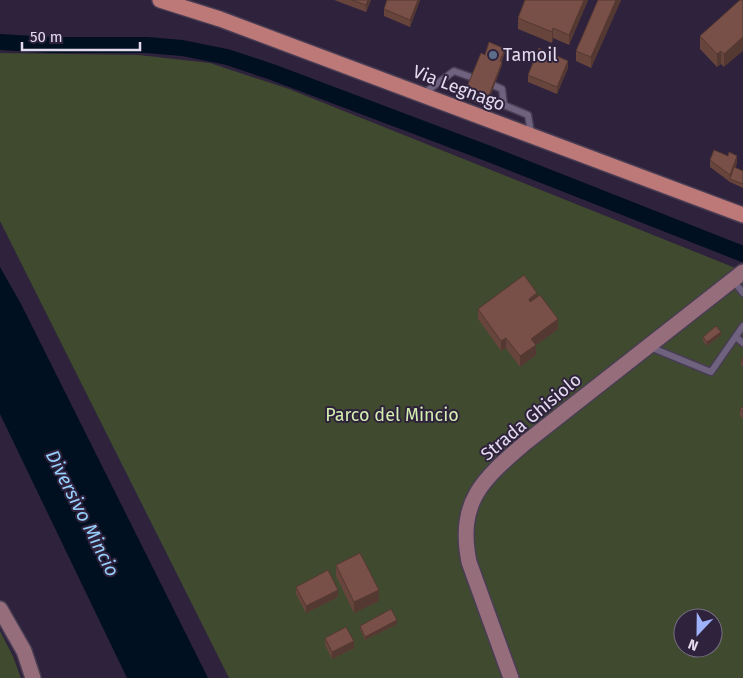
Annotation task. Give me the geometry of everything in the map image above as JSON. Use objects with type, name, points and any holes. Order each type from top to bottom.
[{"type":"main road","name":"Via Legnago","points":[[160,0],[220,19],[743,214]]},
{"type":"street","name":"Strada Ghisiolo","points":[[511,678],[469,562],[465,544],[465,525],[477,492],[491,473],[505,461],[736,277]]},
{"type":"street","points":[[0,609],[12,627],[32,671],[44,678]]},
{"type":"lane","points":[[422,94],[452,72],[458,71],[502,89],[504,105],[528,115],[531,135]]},
{"type":"lane","points":[[736,277],[743,293]]},
{"type":"lane","points":[[648,346],[711,372],[743,326]]},
{"type":"lane","points":[[736,337],[743,343]]},
{"type":"green space","name":"Parco del Mincio","points":[[0,53],[139,55],[210,63],[289,89],[743,271],[743,678],[229,678],[0,221]]},
{"type":"green space","points":[[0,631],[13,656],[21,678],[0,678]]},
{"type":"water","name":"Diversivo Mincio","points":[[0,267],[21,304],[208,678],[127,678],[0,414]]},
{"type":"building","points":[[352,0],[368,0],[366,5]]},
{"type":"building","points":[[387,0],[418,0],[410,20],[384,9]]},
{"type":"building","points":[[525,0],[584,0],[569,35],[553,28],[552,32],[518,18]]},
{"type":"building","points":[[598,0],[616,0],[591,57],[576,51]]},
{"type":"building","points":[[740,0],[743,0],[743,37],[724,54],[721,51],[717,54],[700,36]]},
{"type":"building","points":[[489,42],[505,49],[486,103],[464,94],[481,53],[485,55]]},
{"type":"building","points":[[539,48],[568,61],[557,87],[528,75]]},
{"type":"building","points":[[714,150],[728,156],[729,152],[737,156],[730,175],[710,160]]},
{"type":"building","points":[[734,167],[743,171],[743,184],[730,179]]},
{"type":"building","points":[[524,275],[537,293],[529,299],[530,302],[540,295],[558,319],[531,339],[536,345],[520,356],[506,338],[501,341],[478,309]]},
{"type":"building","points":[[716,326],[721,332],[707,342],[703,337]]},
{"type":"building","points":[[360,553],[379,590],[354,602],[336,565]]},
{"type":"building","points":[[328,570],[338,590],[306,606],[296,587]]},
{"type":"building","points":[[391,609],[397,620],[365,637],[360,626]]},
{"type":"building","points":[[346,627],[354,641],[332,652],[325,638]]},
{"type":"waterway","points":[[0,42],[50,45],[147,45],[182,48],[227,57],[272,72],[492,155],[743,254]]},
{"type":"place","name":"Tamoil","points":[[493,55]]}]
